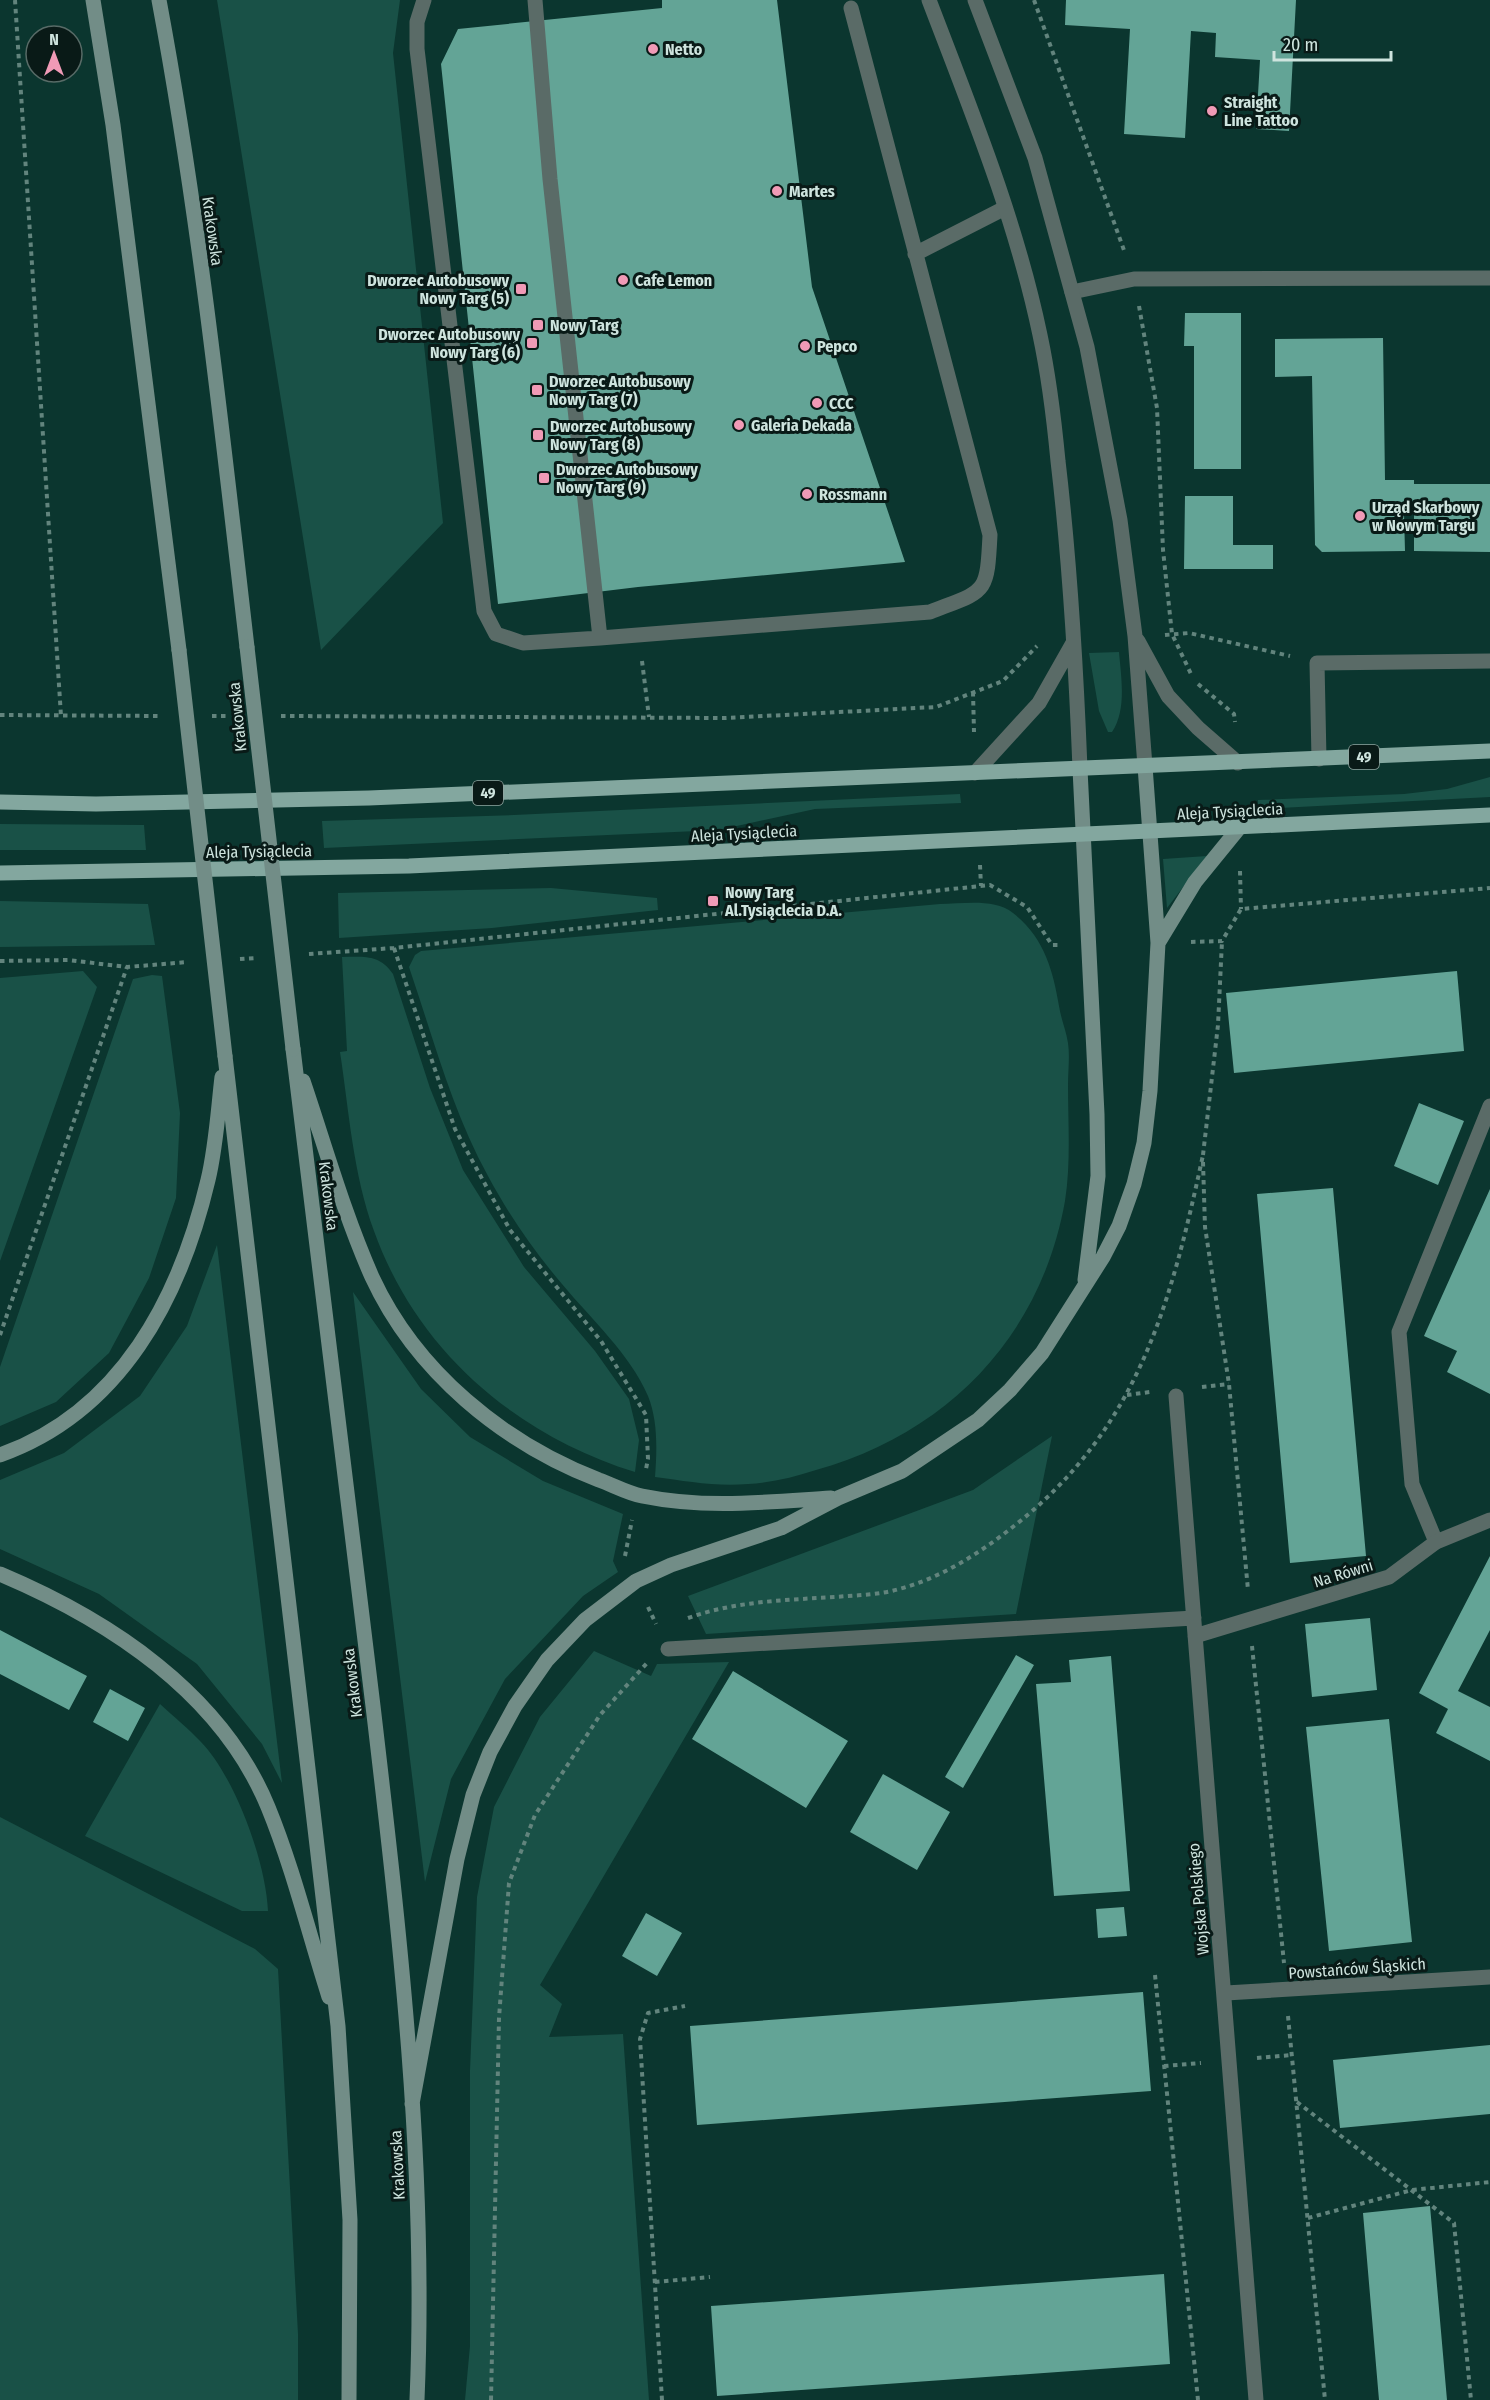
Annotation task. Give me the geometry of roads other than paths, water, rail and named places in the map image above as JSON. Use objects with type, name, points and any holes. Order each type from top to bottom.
[{"type":"main road","points":[[93,0],[113,125],[178,650],[338,2026],[350,2220],[349,2400]]},
{"type":"main road","name":"Krakowska","points":[[159,0],[180,126],[219,405],[293,1049],[386,1818],[412,2104],[419,2261],[417,2400]]},
{"type":"main road","name":"49","points":[[0,802],[119,804],[369,798],[1490,751]]},
{"type":"main road","points":[[412,2104],[457,1860],[473,1796],[490,1752],[515,1706],[547,1660],[585,1620],[636,1581],[671,1565],[781,1528],[838,1498],[902,1471],[978,1420],[1010,1390],[1042,1353],[1119,1226],[1134,1184],[1144,1143],[1150,1091],[1158,943],[1145,766]]},
{"type":"main road","points":[[1080,769],[1087,945],[1098,1114],[1098,1176],[1085,1284]]},
{"type":"main road","name":"Aleja Tysiąclecia","points":[[0,873],[409,866],[1150,833],[1490,815]]},
{"type":"main road","points":[[1158,943],[1195,882],[1239,828]]},
{"type":"main road","points":[[293,1049],[349,1219],[373,1279],[401,1325],[430,1364],[462,1398],[506,1432],[551,1460],[639,1496],[723,1505],[838,1498]]},
{"type":"main road","points":[[0,1455],[45,1434],[74,1415],[118,1374],[153,1325],[171,1292],[185,1258],[208,1179],[225,1056]]},
{"type":"main road","points":[[0,1574],[37,1590],[83,1615],[136,1649],[180,1683],[214,1719],[241,1759],[267,1805],[338,2026]]},
{"type":"street","points":[[424,0],[417,22],[417,49],[484,611],[496,634],[523,643],[930,612],[975,594],[988,577],[990,535],[851,8]]},
{"type":"street","points":[[535,0],[551,190],[600,638]]},
{"type":"street","points":[[928,0],[1005,208],[1041,336],[1051,399],[1075,640],[1080,769]]},
{"type":"street","points":[[975,0],[1035,158],[1072,292],[1102,419],[1120,520],[1135,636],[1145,766]]},
{"type":"street","points":[[915,254],[1005,208]]},
{"type":"street","points":[[1072,292],[1134,279],[1490,278]]},
{"type":"street","points":[[1135,636],[1168,696],[1198,728],[1238,763]]},
{"type":"street","points":[[975,772],[1039,703],[1075,640]]},
{"type":"street","points":[[1319,759],[1317,663],[1490,661]]},
{"type":"street","points":[[1436,1542],[1412,1484],[1399,1332],[1490,1106]]},
{"type":"street","name":"Wojska Polskiego","points":[[1176,1396],[1226,1993],[1256,2400]]},
{"type":"street","name":"Na Równi","points":[[1195,1636],[1389,1577],[1436,1542],[1490,1520]]},
{"type":"street","points":[[668,1649],[1194,1618]]},
{"type":"street","name":"Powstańców Śląskich","points":[[1226,1993],[1490,1977]]},
{"type":"place","name":"Netto","points":[[653,49]]},
{"type":"place","name":"Straight Line Tattoo","points":[[1212,111]]},
{"type":"place","name":"Martes","points":[[777,191]]},
{"type":"place","name":"Cafe Lemon","points":[[623,280]]},
{"type":"place","name":"Dworzec Autobusowy Nowy Targ (5)","points":[[521,289]]},
{"type":"place","name":"Nowy Targ","points":[[538,325]]},
{"type":"place","name":"Dworzec Autobusowy Nowy Targ (6)","points":[[532,343]]},
{"type":"place","name":"Pepco","points":[[805,346]]},
{"type":"place","name":"Dworzec Autobusowy Nowy Targ (7)","points":[[537,390]]},
{"type":"place","name":"CCC","points":[[817,403]]},
{"type":"place","name":"Galeria Dekada","points":[[739,425]]},
{"type":"place","name":"Dworzec Autobusowy Nowy Targ (8)","points":[[538,435]]},
{"type":"place","name":"Dworzec Autobusowy Nowy Targ (9)","points":[[544,478]]},
{"type":"place","name":"Rossmann","points":[[807,494]]},
{"type":"place","name":"Urząd Skarbowy w Nowym Targu","points":[[1360,516]]},
{"type":"place","name":"Nowy Targ Al.Tysiąclecia D.A.","points":[[713,901]]}]
